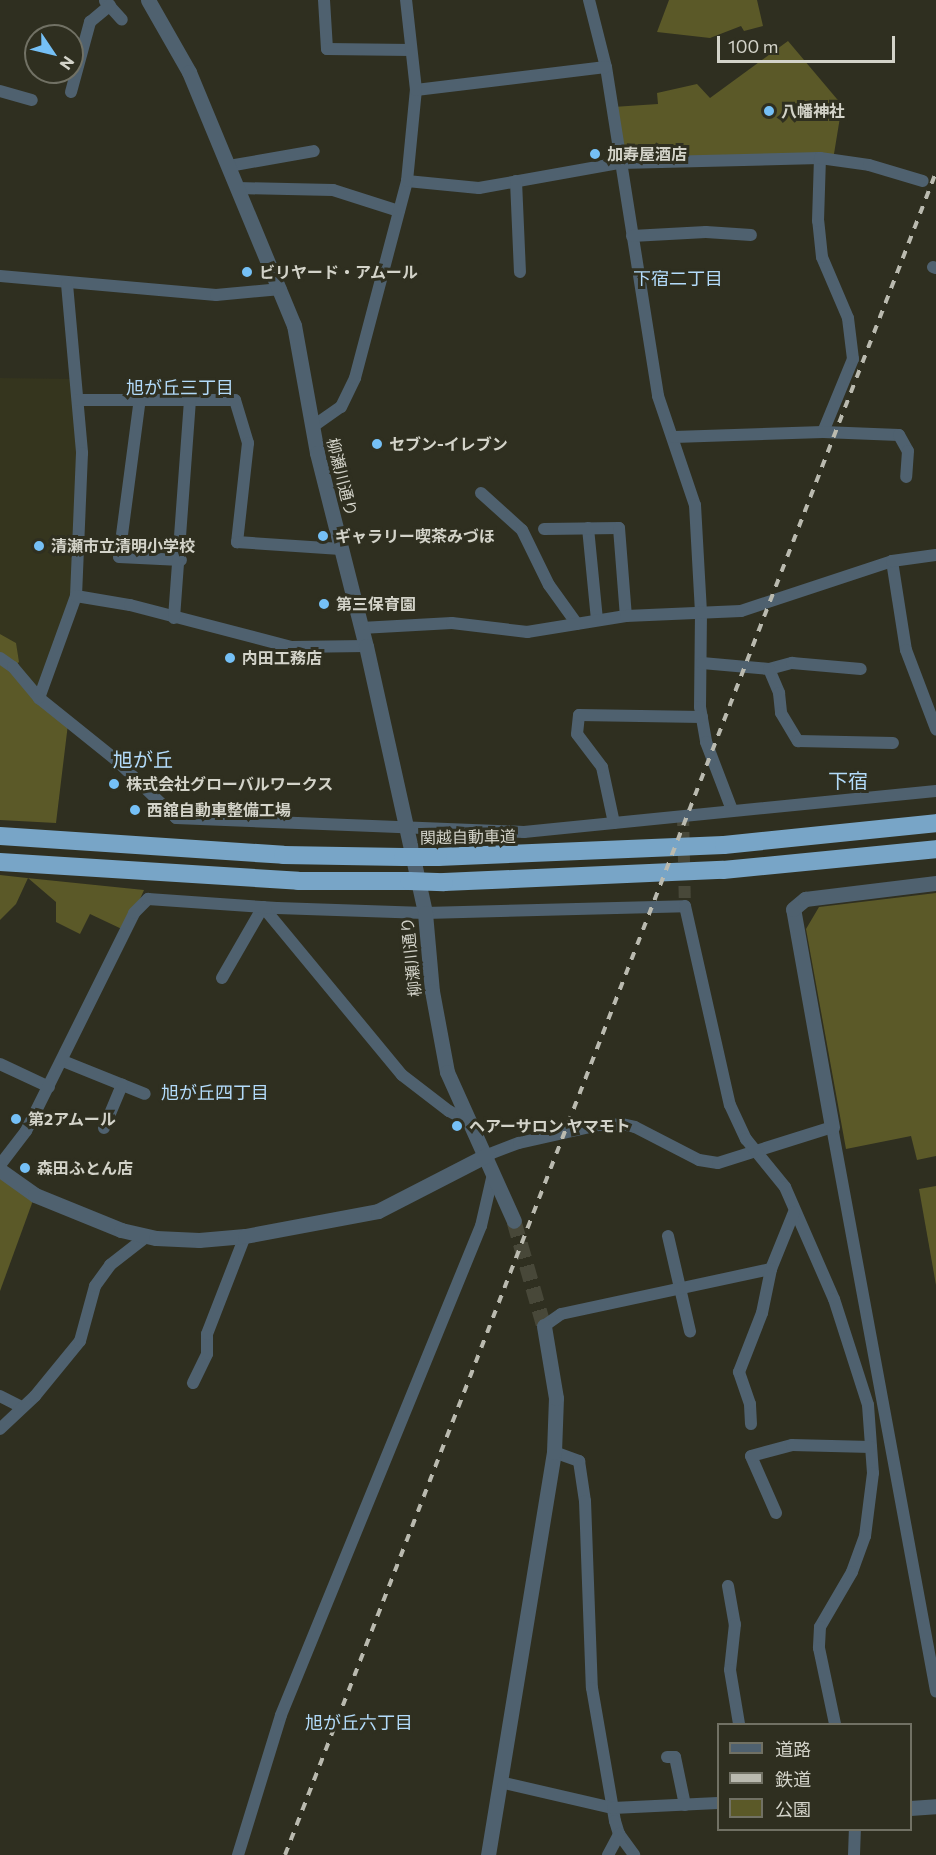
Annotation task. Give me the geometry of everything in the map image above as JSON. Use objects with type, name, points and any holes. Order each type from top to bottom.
[{"type":"highway","name":"関越自動車道","points":[[0,836],[283,855],[438,857],[724,845],[936,823]]},
{"type":"highway","points":[[0,862],[298,881],[444,882],[723,870],[936,849]]},
{"type":"street","name":"柳瀬川通り","points":[[148,0],[189,72],[281,289],[302,356],[312,427],[366,646],[425,913],[432,991],[447,1072],[487,1155],[514,1221]]},
{"type":"street","points":[[324,0],[327,49],[411,50]]},
{"type":"street","points":[[312,427],[341,406],[355,378],[407,181],[416,90],[406,0]]},
{"type":"street","points":[[589,0],[606,67],[658,396],[674,436],[695,505],[701,612],[702,717],[706,742],[732,810]]},
{"type":"street","points":[[71,92],[90,22],[107,2],[122,20]]},
{"type":"street","points":[[416,90],[606,67]]},
{"type":"street","points":[[0,91],[32,100]]},
{"type":"street","points":[[229,166],[314,151]]},
{"type":"street","points":[[407,181],[479,188],[620,163],[820,158],[869,165],[923,181]]},
{"type":"street","points":[[820,158],[818,221],[822,257],[848,318],[853,359],[823,432]]},
{"type":"street","points":[[516,181],[520,273]]},
{"type":"street","points":[[238,188],[333,190],[399,211]]},
{"type":"street","points":[[632,236],[706,232],[751,235]]},
{"type":"street","points":[[0,276],[67,284],[216,295],[281,289]]},
{"type":"street","points":[[39,698],[69,622],[76,596],[82,453],[67,284]]},
{"type":"street","points":[[78,400],[140,398],[235,400],[248,443],[237,542],[341,549]]},
{"type":"street","points":[[140,398],[119,558],[181,560]]},
{"type":"street","points":[[174,618],[181,560],[190,399]]},
{"type":"street","points":[[674,436],[823,432],[899,435],[908,451],[906,477]]},
{"type":"street","points":[[481,493],[522,530],[549,585],[578,624]]},
{"type":"street","points":[[588,528],[597,620]]},
{"type":"street","points":[[544,529],[618,528],[626,616]]},
{"type":"street","points":[[361,628],[452,623],[527,632],[626,616],[741,612],[892,561],[936,555]]},
{"type":"street","points":[[892,561],[906,650],[936,729]]},
{"type":"street","points":[[76,596],[291,647],[366,646]]},
{"type":"street","points":[[0,658],[13,667],[39,698],[115,759],[176,818],[524,832],[936,791]]},
{"type":"street","points":[[702,663],[769,669],[792,663],[861,669]]},
{"type":"street","points":[[769,669],[778,693],[781,713],[798,741],[893,743]]},
{"type":"street","points":[[614,823],[602,767],[577,734],[579,715],[702,717]]},
{"type":"street","points":[[936,883],[805,899],[793,909],[936,1691]]},
{"type":"street","points":[[832,1127],[758,1151],[710,1163],[622,1124],[519,1143],[487,1155],[378,1211],[245,1236],[193,1240],[147,1237],[46,1200],[0,1168],[26,1131],[134,913],[148,899],[264,907],[425,913],[685,906],[730,1105],[746,1139],[758,1151],[785,1187],[834,1299],[868,1405],[873,1473],[864,1536],[852,1572],[820,1626],[819,1648],[835,1723]]},
{"type":"street","points":[[222,978],[264,907]]},
{"type":"street","points":[[264,907],[402,1075],[449,1110],[470,1122]]},
{"type":"street","points":[[63,1060],[145,1094]]},
{"type":"street","points":[[0,1064],[49,1087]]},
{"type":"street","points":[[104,1128],[122,1085]]},
{"type":"street","points":[[238,1855],[281,1715],[481,1226],[493,1174]]},
{"type":"street","points":[[751,1424],[750,1404],[738,1372],[762,1313],[771,1269],[794,1212]]},
{"type":"street","points":[[194,1383],[207,1354],[207,1334],[245,1236]]},
{"type":"street","points":[[668,1236],[690,1331]]},
{"type":"street","points":[[0,1429],[80,1341],[95,1286],[110,1266],[147,1237]]},
{"type":"street","points":[[488,1855],[554,1452],[556,1398],[544,1326],[561,1314],[681,1286],[771,1269]]},
{"type":"street","points":[[0,1396],[22,1407]]},
{"type":"street","points":[[868,1405],[884,1401]]},
{"type":"street","points":[[776,1513],[751,1456],[792,1445],[872,1447]]},
{"type":"street","points":[[554,1452],[579,1461],[583,1484],[592,1688],[619,1834],[634,1855]]},
{"type":"street","points":[[728,1586],[735,1624],[730,1670],[739,1723]]},
{"type":"street","points":[[667,1757],[675,1756],[685,1805]]},
{"type":"street","points":[[500,1782],[613,1809],[717,1803]]},
{"type":"street","points":[[912,1808],[936,1806]]},
{"type":"street","points":[[854,1855],[855,1831]]},
{"type":"street","points":[[608,1855],[619,1834]]},
{"type":"shaded area","name":"清瀬市立清明小学校","points":[[0,378],[76,379],[76,596],[39,698],[13,667],[16,643],[0,634]]},
{"type":"green space","points":[[669,0],[757,0],[763,26],[744,31],[741,26],[710,38],[657,32]]},
{"type":"green space","points":[[788,41],[842,105],[833,160],[620,163],[613,107],[658,104],[657,93],[697,84],[710,98]]},
{"type":"green space","points":[[0,634],[16,643],[19,662],[13,667],[68,724],[56,823],[0,820]]},
{"type":"green space","points":[[0,875],[28,878],[16,904],[0,920]]},
{"type":"green space","points":[[28,878],[144,890],[126,931],[90,914],[80,934],[56,922],[56,902]]},
{"type":"green space","points":[[936,893],[936,1156],[917,1160],[911,1136],[846,1149],[806,929],[819,907]]},
{"type":"green space","points":[[0,1170],[35,1195],[0,1291]]},
{"type":"green space","points":[[936,1186],[936,1285],[919,1189]]},
{"type":"tunnel","points":[[683,814],[685,906]]},
{"type":"tunnel","points":[[514,1221],[544,1326]]},
{"type":"railway","points":[[285,1855],[936,172]]},
{"type":"place","name":"八幡神社","points":[[769,111]]},
{"type":"place","name":"加寿屋酒店","points":[[595,154]]},
{"type":"place","name":"ビリヤード・アムール","points":[[247,272]]},
{"type":"place","name":"セブン-イレブン","points":[[377,444]]},
{"type":"place","name":"ギャラリー喫茶みづほ","points":[[323,536]]},
{"type":"place","name":"清瀬市立清明小学校","points":[[39,546]]},
{"type":"place","name":"第三保育園","points":[[324,604]]},
{"type":"place","name":"内田工務店","points":[[230,658]]},
{"type":"place","name":"株式会社グローバルワークス","points":[[114,784]]},
{"type":"place","name":"西舘自動車整備工場","points":[[135,810]]},
{"type":"place","name":"第2アムール","points":[[16,1119]]},
{"type":"place","name":"ヘアーサロン ヤマモト","points":[[457,1126]]},
{"type":"place","name":"森田ふとん店","points":[[25,1168]]},
{"type":"district","name":"下宿二丁目","points":[[678,278]]},
{"type":"district","name":"旭が丘三丁目","points":[[180,387]]},
{"type":"district","name":"旭が丘","points":[[143,759]]},
{"type":"district","name":"下宿","points":[[848,780]]},
{"type":"district","name":"旭が丘四丁目","points":[[215,1092]]},
{"type":"district","name":"旭が丘六丁目","points":[[359,1722]]}]
